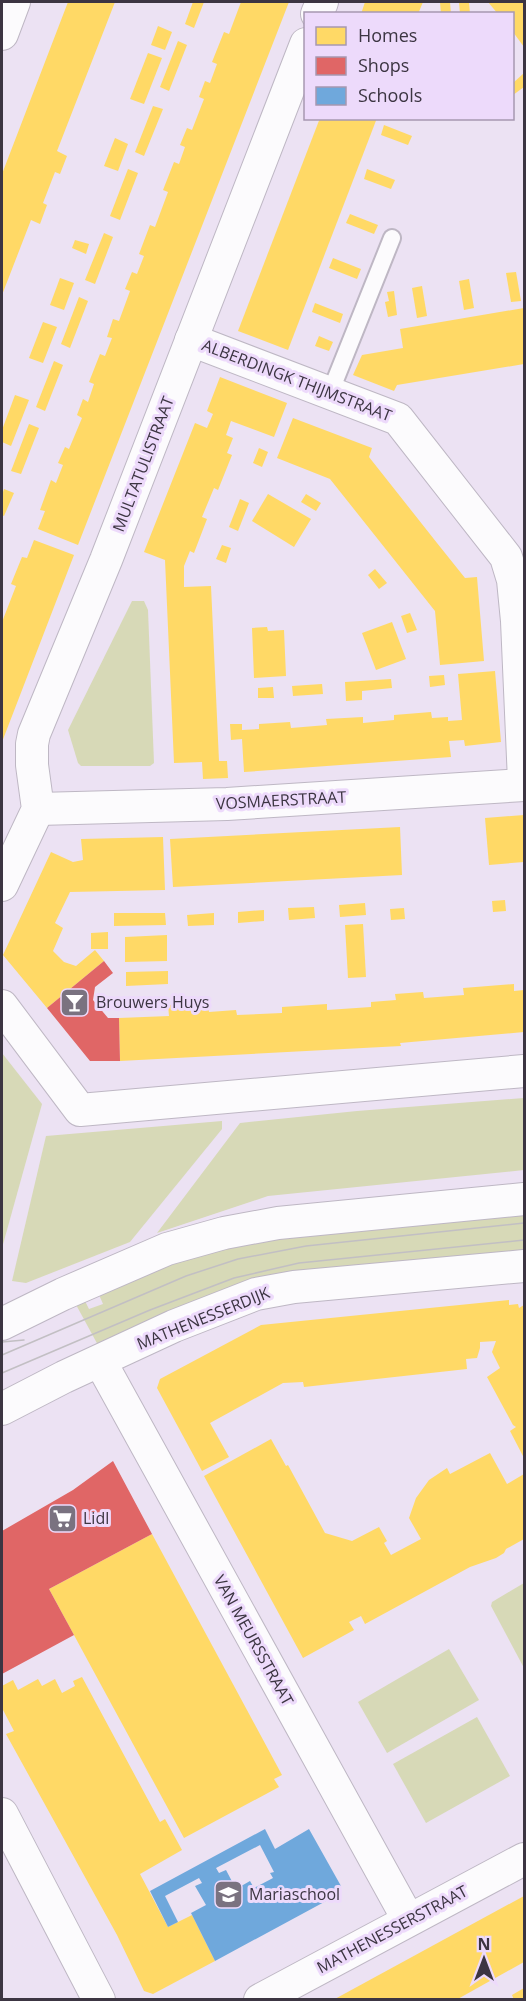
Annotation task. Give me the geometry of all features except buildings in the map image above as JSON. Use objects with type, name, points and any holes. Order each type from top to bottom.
[{"type":"street","points":[[2,34],[14,2]]},
{"type":"street","name":"MULTATULISTRAAT","points":[[38,809],[32,765],[34,734],[106,560],[304,49]]},
{"type":"street","name":"ALBERDINGK THIJMSTRAAT","points":[[191,340],[398,419],[506,557],[513,580],[517,621],[525,783]]},
{"type":"street","name":"VOSMAERSTRAAT","points":[[38,809],[227,804],[525,783]]},
{"type":"street","points":[[2,885],[38,809]]},
{"type":"street","points":[[2,1006],[80,1110],[525,1071]]},
{"type":"street","points":[[2,1324],[63,1294],[167,1249],[224,1233],[278,1223],[525,1199]]},
{"type":"street","name":"MATHENESSERDIJK","points":[[2,1409],[64,1377],[174,1326],[267,1291],[525,1266]]},
{"type":"street","name":"VAN MEURSSTRAAT","points":[[100,1361],[408,1919]]},
{"type":"street","points":[[2,1814],[99,2000]]},
{"type":"street","name":"MATHENESSERSTRAAT","points":[[260,2000],[525,1858]]},
{"type":"lane","points":[[330,393],[392,238]]},
{"type":"green space","points":[[132,601],[144,601],[148,610],[154,763],[150,766],[81,766],[78,763],[68,730]]},
{"type":"green space","points":[[2,1053],[42,1104],[2,1248]]},
{"type":"green space","points":[[524,1098],[524,1170],[268,1196],[157,1233],[240,1123]]},
{"type":"green space","points":[[222,1121],[222,1129],[130,1242],[26,1283],[12,1281],[46,1136]]},
{"type":"green space","points":[[524,1209],[524,1254],[282,1277],[99,1347],[74,1301],[83,1297],[89,1309],[103,1304],[97,1290],[218,1245]]},
{"type":"green space","points":[[524,1583],[524,1668],[491,1606],[492,1602]]},
{"type":"green space","points":[[449,1649],[479,1700],[387,1753],[358,1702]]},
{"type":"green space","points":[[477,1717],[510,1776],[426,1823],[393,1764]]},
{"type":"tram line","points":[[2,1355],[186,1276],[238,1259],[306,1246],[524,1223]]},
{"type":"tram line","points":[[2,1373],[150,1310],[234,1278],[299,1263],[524,1240]]},
{"type":"tram line","points":[[2,1342],[24,1340]]},
{"type":"place","name":"Brouwers Huys","points":[[75,1002]]},
{"type":"place","name":"Lidl","points":[[62,1518]]},
{"type":"place","name":"Mariaschool","points":[[228,1894]]}]
